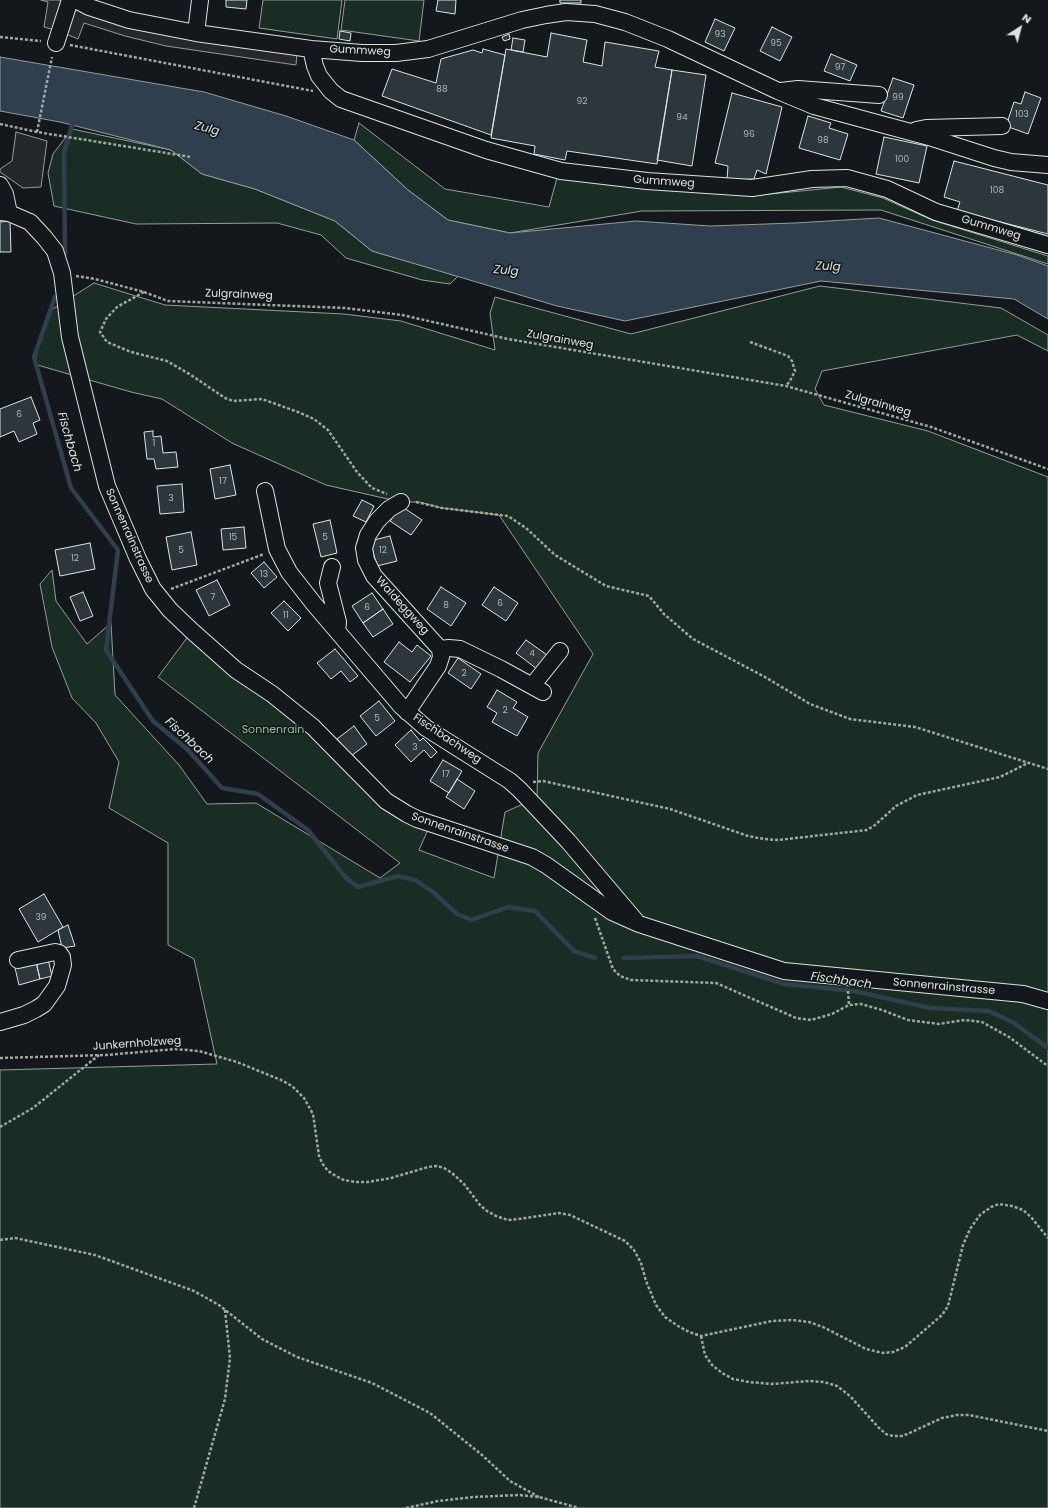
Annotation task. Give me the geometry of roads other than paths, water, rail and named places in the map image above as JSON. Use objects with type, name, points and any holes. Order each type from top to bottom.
[{"type":"street","points":[[196,33],[200,0]]},
{"type":"street","points":[[54,48],[78,1]]},
{"type":"street","name":"Gummweg","points":[[78,1],[89,7],[129,20],[196,33],[312,49],[362,53],[415,52],[522,20],[546,15],[580,12],[594,14],[625,22],[668,39],[778,91],[827,111],[912,132],[994,158],[1011,162],[1048,165]]},
{"type":"street","name":"Gummweg","points":[[312,49],[315,66],[319,76],[326,86],[336,95],[349,102],[486,150],[561,171],[647,181],[752,188],[812,179],[847,178],[887,189],[936,212],[1048,245]]},
{"type":"street","points":[[778,91],[798,89],[879,96]]},
{"type":"street","points":[[912,132],[926,128],[1002,126]]},
{"type":"street","points":[[0,185],[5,194],[4,212]]},
{"type":"street","name":"Sonnenrainstrasse","points":[[4,212],[30,222],[55,251],[62,273],[70,337],[107,486],[144,572],[154,589],[170,610],[217,654],[236,670],[277,698],[313,727],[376,793],[396,808],[417,819],[532,857],[546,865],[612,912],[639,924],[784,971],[1023,994],[1048,1001]]},
{"type":"street","name":"Fischbachweg","points":[[265,492],[277,549],[289,572],[314,604],[406,712],[426,728],[510,780],[568,841],[639,924]]},
{"type":"street","name":"Waldeggweg","points":[[397,499],[372,528],[365,542],[364,553],[369,568],[374,576],[440,649]]},
{"type":"street","points":[[332,567],[328,583],[338,622],[337,631]]},
{"type":"street","points":[[406,712],[438,666],[441,657],[440,649],[460,649],[537,689],[560,651]]},
{"type":"street","points":[[0,1022],[24,1015],[44,1004],[57,986],[63,965],[62,957],[59,953],[55,952],[18,960]]},
{"type":"water","name":"Zulg","points":[[0,57],[204,92],[286,116],[354,140],[408,190],[448,220],[510,233],[636,221],[710,226],[879,218],[1017,255],[1048,266],[1048,319],[1014,299],[821,281],[625,321],[557,306],[372,251],[335,221],[255,189],[202,174],[171,150],[60,122],[0,111]]},
{"type":"waterway","name":"Fischbach","points":[[65,254],[64,153],[74,119]]},
{"type":"waterway","name":"Fischbach","points":[[55,297],[34,357],[71,488],[118,550],[106,650],[153,721],[188,750],[222,788],[258,794],[308,830],[346,878],[358,887],[398,876],[415,880],[433,892],[457,914],[471,920],[508,907],[535,911],[574,951],[595,958]]},
{"type":"waterway","name":"Fischbach","points":[[624,958],[697,956],[784,984],[854,991],[930,1008],[989,1011],[1014,1023],[1048,1048]]},
{"type":"park label","name":"Sonnenrain","points":[[273,730]]}]
